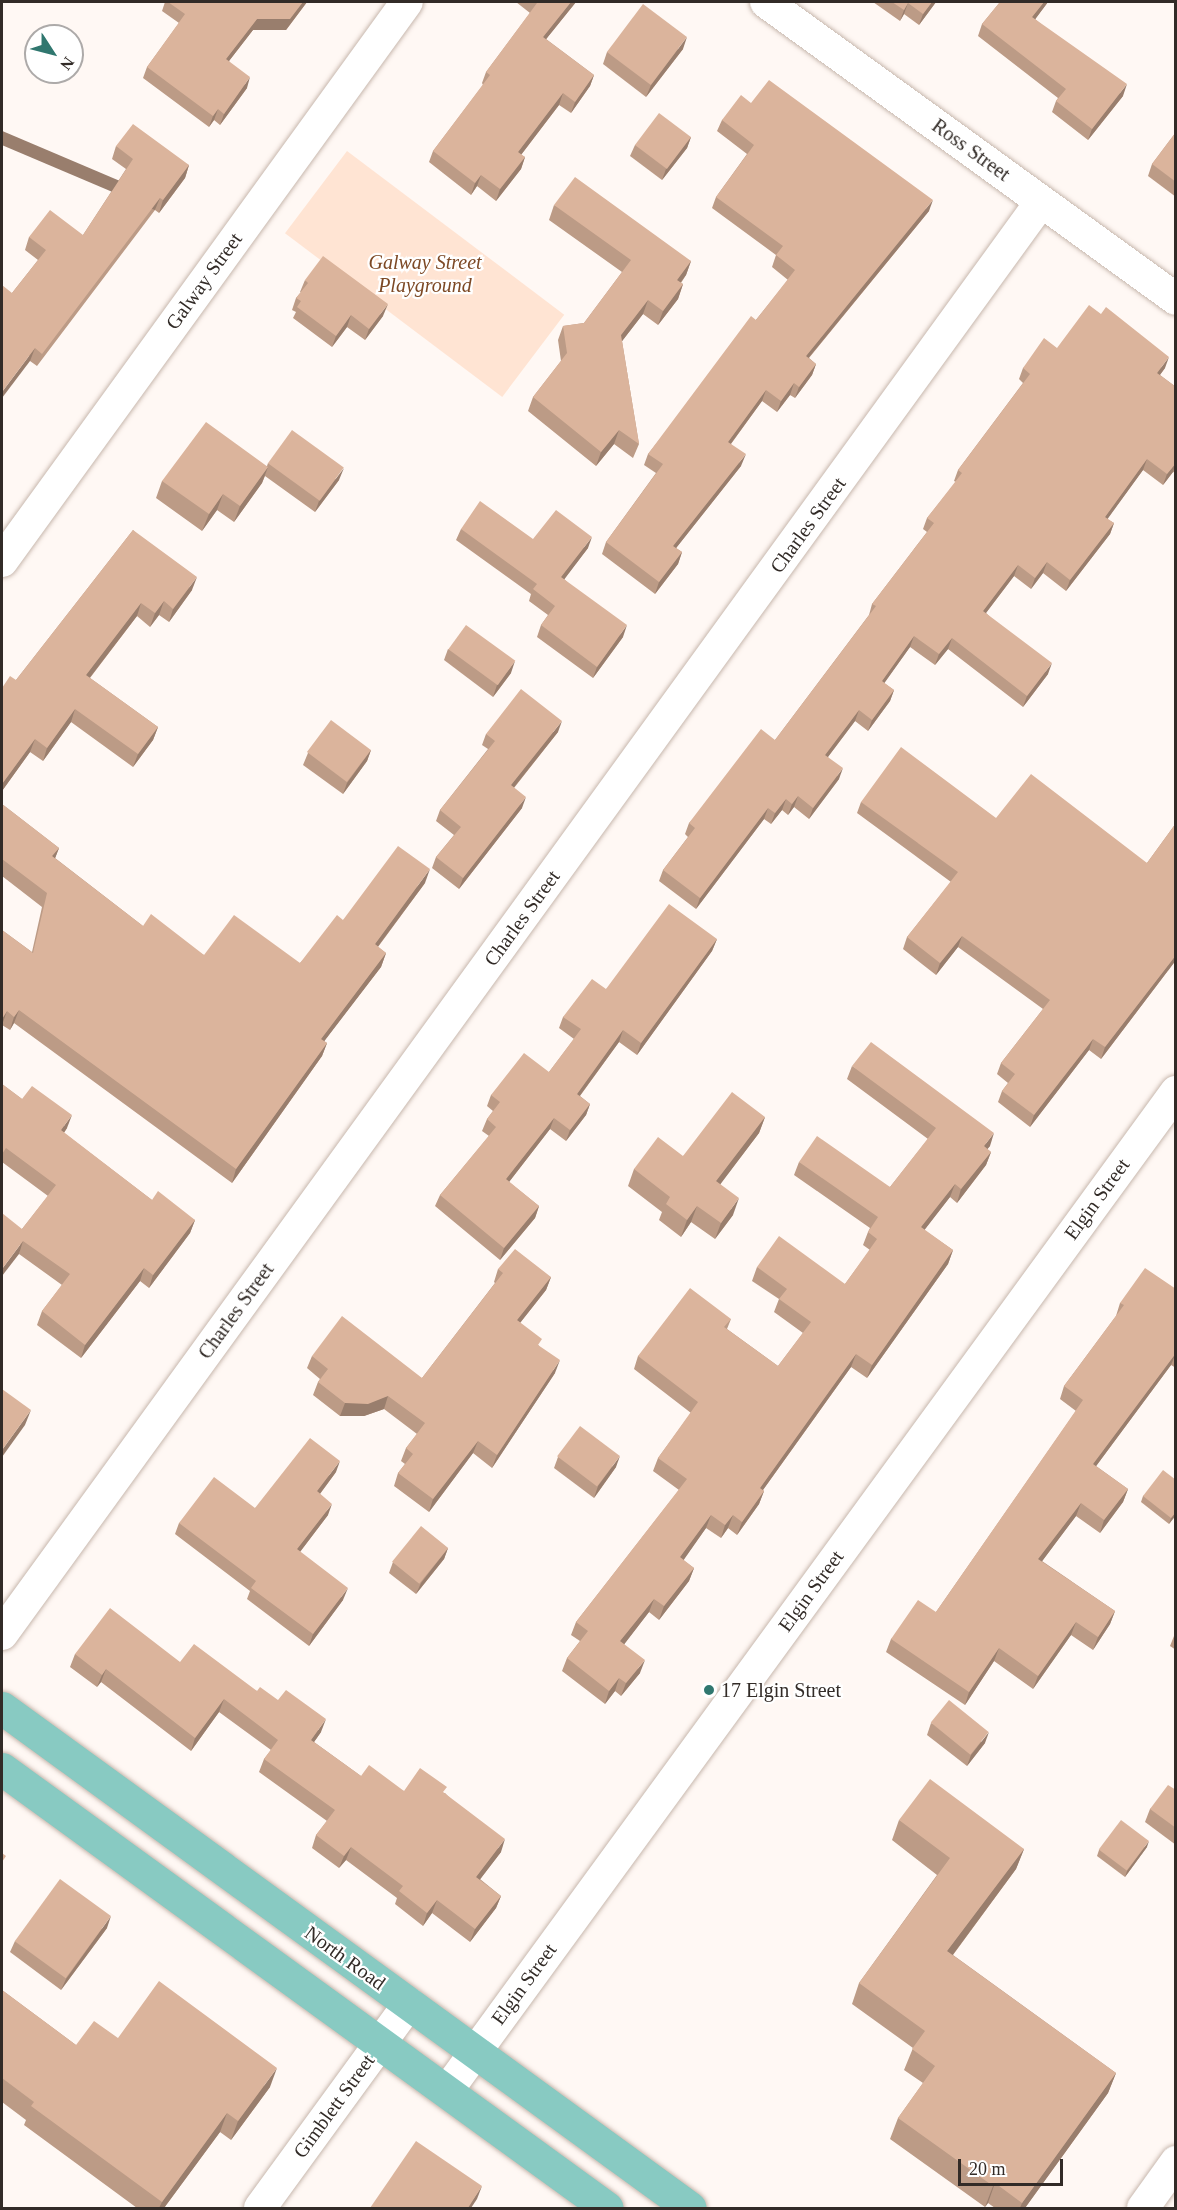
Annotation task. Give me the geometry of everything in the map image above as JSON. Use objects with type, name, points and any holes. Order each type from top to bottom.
[{"type":"main road","name":"North Road","points":[[2,1708],[690,2208]]},
{"type":"main road","points":[[2,1769],[608,2208]]},
{"type":"street","name":"Galway Street","points":[[2,561],[407,2]]},
{"type":"street","name":"Ross Street","points":[[766,2],[1176,299]]},
{"type":"street","name":"Charles Street","points":[[2,1634],[1041,202]]},
{"type":"street","name":"Elgin Street","points":[[447,2091],[1176,1092]]},
{"type":"street","name":"Gimblett Street","points":[[260,2208],[409,2004]]},
{"type":"street","points":[[1143,2208],[1176,2162]]},
{"type":"green space","name":"Galway Street Playground","points":[[347,151],[564,315],[502,397],[285,233]]},
{"type":"building","points":[[168,2],[303,2],[290,19],[257,19],[226,59],[250,77],[224,114],[218,109],[213,116],[147,67],[185,14]]},
{"type":"building","points":[[534,2],[571,2],[543,37],[594,75],[575,102],[563,93],[518,152],[525,157],[500,189],[481,175],[475,183],[433,151],[490,75],[486,72],[537,3]]},
{"type":"building","points":[[892,2],[932,2],[923,14],[908,3],[904,10]]},
{"type":"building","points":[[1000,2],[1044,2],[1032,17],[1127,84],[1092,129],[1056,101],[1066,89],[982,24]]},
{"type":"building","points":[[643,4],[687,37],[651,85],[607,52]]},
{"type":"building","points":[[769,80],[933,200],[806,356],[816,364],[799,387],[794,383],[781,401],[766,390],[728,442],[746,454],[673,546],[682,552],[659,582],[606,542],[663,464],[648,454],[751,316],[756,320],[795,270],[776,255],[783,246],[716,197],[754,145],[722,120],[741,95],[751,103]]},
{"type":"building","points":[[659,113],[691,137],[667,169],[635,145]]},
{"type":"building","points":[[133,124],[189,165],[163,200],[160,198],[42,354],[35,348],[2,392],[2,285],[12,293],[46,250],[29,237],[50,210],[83,235],[133,159],[116,146]]},
{"type":"building","points":[[1176,132],[1176,182],[1152,164]]},
{"type":"building","points":[[575,177],[691,261],[677,280],[683,284],[663,311],[648,300],[621,335],[639,444],[619,430],[601,452],[533,397],[567,353],[563,326],[584,323],[631,260],[554,205]]},
{"type":"building","points":[[323,256],[388,304],[369,329],[351,315],[336,336],[297,307],[301,301],[296,298],[308,283],[305,280]]},
{"type":"building","points":[[1089,305],[1101,314],[1106,307],[1169,357],[1157,373],[1176,387],[1176,463],[1167,474],[1147,459],[1105,517],[1114,523],[1070,580],[1047,562],[1035,578],[1018,565],[983,611],[1052,663],[1027,696],[952,638],[939,654],[914,636],[882,681],[894,690],[872,720],[859,710],[825,755],[843,768],[813,808],[798,796],[792,804],[786,799],[775,813],[768,808],[700,898],[663,870],[695,828],[689,823],[761,729],[775,740],[876,606],[872,604],[934,523],[927,518],[962,473],[958,470],[1030,374],[1023,368],[1044,338],[1057,348]]},
{"type":"building","points":[[206,422],[268,467],[240,506],[223,494],[209,514],[162,481]]},
{"type":"building","points":[[292,430],[344,468],[320,501],[268,463]]},
{"type":"building","points":[[480,501],[533,539],[556,510],[592,537],[561,577],[627,625],[597,667],[541,625],[555,606],[533,589],[537,584],[461,529]]},
{"type":"building","points":[[133,530],[197,577],[173,609],[164,601],[155,613],[141,603],[86,675],[158,727],[138,754],[75,709],[47,748],[35,739],[2,784],[2,688],[10,676],[16,680]]},
{"type":"building","points":[[466,625],[515,661],[498,685],[448,649]]},
{"type":"building","points":[[521,689],[562,721],[511,785],[526,797],[463,878],[436,857],[461,827],[440,810],[495,741],[486,734]]},
{"type":"building","points":[[331,720],[371,750],[347,782],[307,752]]},
{"type":"building","points":[[901,747],[996,818],[1031,774],[1147,863],[1176,823],[1176,955],[1105,1047],[1093,1039],[1034,1115],[1002,1091],[1015,1074],[1001,1063],[1050,1000],[962,936],[940,963],[907,937],[958,872],[861,802]]},
{"type":"building","points":[[2,804],[59,848],[52,856],[143,926],[151,914],[204,955],[234,915],[300,963],[337,915],[343,920],[398,846],[430,869],[375,944],[386,953],[321,1039],[327,1043],[236,1169],[19,1010],[14,1017],[7,1011],[2,1019],[2,930],[33,953],[47,893],[2,859]]},
{"type":"building","points":[[669,904],[717,939],[641,1043],[623,1030],[577,1094],[590,1104],[570,1130],[554,1118],[506,1179],[539,1206],[504,1248],[440,1195],[496,1127],[487,1119],[500,1102],[491,1095],[524,1053],[549,1072],[581,1029],[563,1017],[592,979],[606,989]]},
{"type":"building","points":[[871,1042],[994,1133],[984,1146],[991,1152],[961,1189],[955,1184],[921,1227],[953,1250],[872,1365],[856,1354],[760,1488],[764,1491],[742,1522],[733,1515],[725,1525],[711,1515],[680,1557],[694,1568],[664,1606],[654,1599],[620,1641],[645,1660],[626,1683],[619,1678],[609,1691],[567,1658],[588,1631],[576,1622],[687,1479],[658,1458],[698,1402],[638,1356],[690,1288],[731,1319],[724,1327],[778,1366],[811,1322],[779,1299],[787,1289],[757,1267],[779,1236],[845,1284],[877,1239],[868,1232],[878,1217],[799,1162],[817,1136],[890,1187],[936,1128],[852,1066]]},
{"type":"building","points":[[2,1084],[22,1099],[32,1086],[72,1115],[61,1130],[152,1200],[158,1191],[195,1220],[153,1275],[144,1268],[85,1345],[42,1311],[70,1274],[23,1241],[2,1269],[2,1213],[22,1229],[56,1185],[6,1148],[2,1154]]},
{"type":"building","points":[[732,1092],[765,1117],[716,1181],[739,1198],[721,1223],[697,1206],[687,1220],[666,1204],[670,1197],[634,1169],[658,1137],[683,1156]]},
{"type":"building","points":[[515,1249],[551,1277],[517,1320],[542,1339],[538,1345],[560,1360],[497,1455],[478,1441],[433,1499],[398,1473],[413,1454],[406,1448],[425,1423],[388,1396],[368,1404],[345,1403],[318,1382],[328,1369],[312,1356],[342,1316],[422,1378],[503,1273],[498,1269]]},
{"type":"building","points":[[1145,1268],[1176,1289],[1176,1353],[1093,1464],[1128,1489],[1104,1520],[1081,1503],[1038,1559],[1115,1611],[1098,1637],[1076,1622],[1038,1676],[999,1648],[969,1692],[891,1639],[918,1600],[936,1612],[1083,1400],[1064,1386],[1124,1305],[1120,1303]]},
{"type":"building","points":[[2,1389],[31,1410],[2,1450]]},
{"type":"building","points":[[580,1426],[620,1456],[597,1486],[557,1456]]},
{"type":"building","points":[[310,1438],[340,1461],[317,1491],[332,1504],[297,1549],[348,1588],[313,1634],[251,1588],[256,1581],[179,1523],[214,1477],[255,1508]]},
{"type":"building","points":[[1163,1470],[1176,1480],[1176,1512],[1171,1518],[1143,1496]]},
{"type":"building","points":[[421,1526],[448,1548],[419,1584],[392,1562]]},
{"type":"building","points":[[110,1608],[180,1662],[194,1644],[257,1691],[260,1687],[278,1700],[286,1690],[326,1719],[311,1740],[361,1776],[369,1765],[404,1791],[420,1768],[447,1787],[443,1792],[505,1839],[476,1877],[501,1896],[475,1929],[437,1900],[427,1913],[399,1891],[403,1886],[351,1847],[344,1856],[316,1835],[335,1810],[264,1759],[278,1740],[224,1699],[195,1738],[106,1669],[102,1675],[75,1654]]},
{"type":"building","points":[[949,1700],[989,1732],[970,1755],[931,1723]]},
{"type":"building","points":[[930,1779],[1024,1849],[947,1951],[1116,2073],[1022,2203],[995,2183],[993,2186],[898,2118],[935,2066],[912,2049],[925,2031],[859,1983],[950,1858],[899,1820]]},
{"type":"building","points":[[1168,1785],[1176,1790],[1176,1828],[1150,1809]]},
{"type":"building","points":[[1121,1820],[1149,1841],[1127,1871],[1099,1850]]},
{"type":"building","points":[[60,1879],[111,1916],[66,1978],[15,1941]]},
{"type":"building","points":[[159,1981],[277,2068],[238,2121],[227,2113],[162,2202],[31,2106],[34,2102],[2,2078],[2,1990],[76,2045],[94,2021],[118,2038]]},
{"type":"building","points":[[416,2141],[482,2186],[468,2208],[370,2208]]},
{"type":"place","name":"17 Elgin Street","points":[[709,1690]]}]
